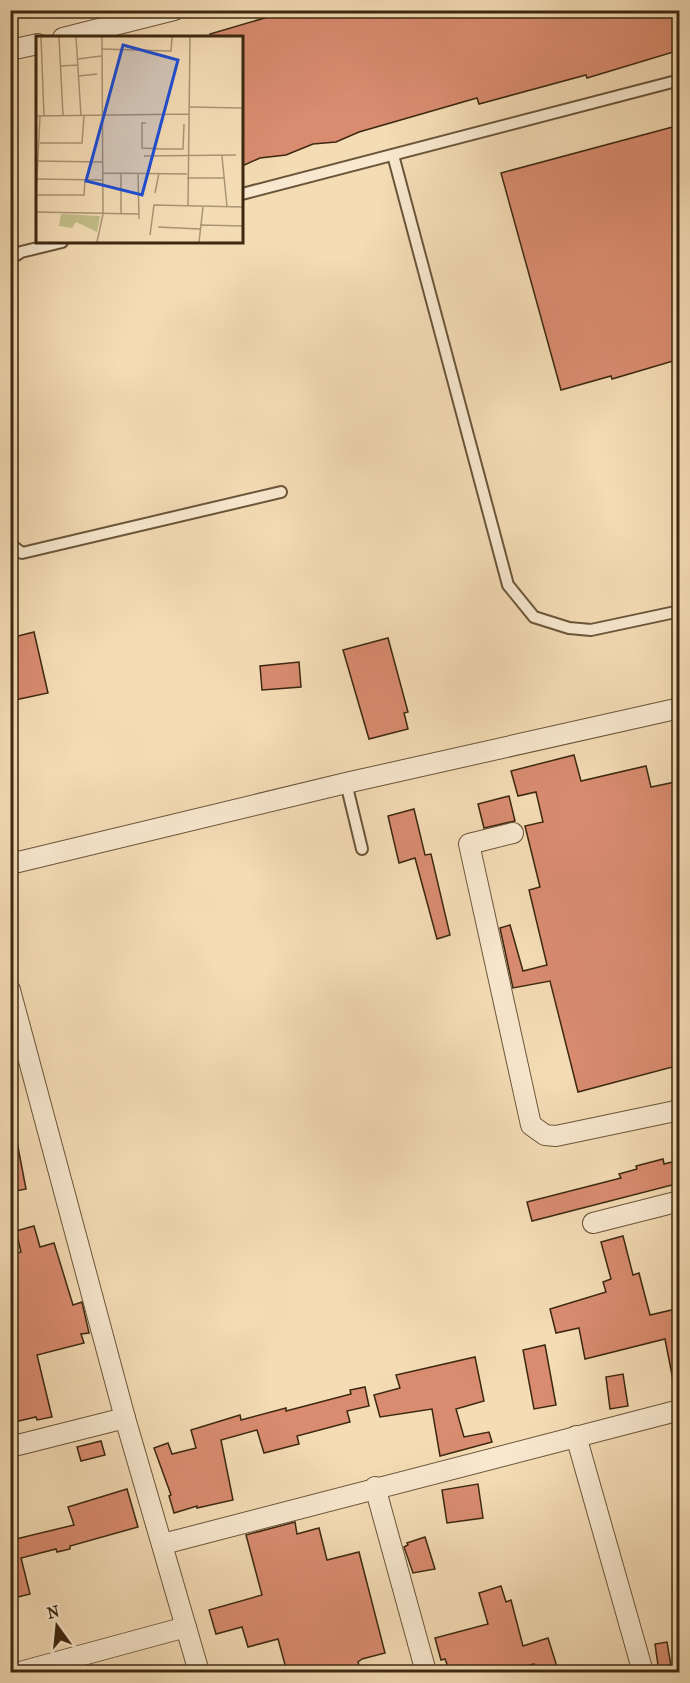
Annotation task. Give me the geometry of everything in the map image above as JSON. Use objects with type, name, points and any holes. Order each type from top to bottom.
[{"type":"street","points":[[71,36],[174,10]]},
{"type":"street","points":[[10,50],[36,44]]},
{"type":"street","points":[[10,864],[346,783],[680,708]]},
{"type":"street","points":[[513,833],[469,844],[531,1125],[545,1135],[556,1136],[680,1110]]},
{"type":"street","points":[[10,990],[125,1418],[199,1672]]},
{"type":"street","points":[[593,1223],[680,1201]]},
{"type":"street","points":[[163,1544],[375,1487],[680,1410]]},
{"type":"street","points":[[10,1447],[125,1418]]},
{"type":"street","points":[[576,1436],[643,1672]]},
{"type":"street","points":[[375,1487],[426,1672]]},
{"type":"street","points":[[20,1672],[186,1627]]},
{"type":"lane","points":[[243,194],[680,80]]},
{"type":"lane","points":[[393,155],[508,585],[534,617],[568,627],[591,630],[680,611]]},
{"type":"lane","points":[[10,259],[21,252],[58,243]]},
{"type":"lane","points":[[10,544],[22,553],[281,492]]},
{"type":"lane","points":[[346,783],[362,849]]},
{"type":"building","points":[[292,10],[673,10],[680,35],[680,50],[587,78],[586,75],[479,104],[477,98],[359,132],[336,142],[313,144],[286,155],[260,158],[243,166],[243,36],[210,36],[210,34]]},
{"type":"building","points":[[680,125],[680,359],[612,379],[611,376],[561,390],[501,173]]},
{"type":"building","points":[[34,632],[48,693],[10,701],[10,638]]},
{"type":"building","points":[[388,638],[408,712],[404,713],[408,729],[369,739],[343,650]]},
{"type":"building","points":[[299,662],[301,687],[262,690],[260,666]]},
{"type":"building","points":[[574,755],[581,781],[646,766],[651,787],[680,781],[680,1065],[578,1092],[550,981],[513,988],[500,928],[510,925],[523,971],[547,965],[529,890],[540,887],[525,826],[543,822],[536,792],[518,796],[511,771]]},
{"type":"building","points":[[509,796],[515,821],[484,828],[478,804]]},
{"type":"building","points":[[414,809],[425,855],[431,854],[450,935],[437,939],[415,858],[399,863],[388,816]]},
{"type":"building","points":[[17,1142],[26,1189],[10,1192],[10,1143]]},
{"type":"building","points":[[663,1159],[664,1164],[680,1160],[680,1183],[532,1221],[527,1202],[621,1178],[619,1174],[637,1169],[636,1166]]},
{"type":"building","points":[[34,1226],[40,1247],[54,1243],[73,1305],[82,1302],[89,1333],[81,1334],[84,1343],[37,1355],[52,1417],[37,1420],[36,1417],[10,1423],[10,1255],[21,1252],[16,1231]]},
{"type":"building","points":[[623,1236],[633,1275],[639,1273],[650,1315],[680,1308],[680,1380],[673,1380],[665,1339],[585,1359],[579,1328],[556,1333],[550,1309],[606,1292],[603,1282],[611,1279],[601,1242]]},
{"type":"building","points":[[545,1345],[556,1405],[534,1409],[523,1350]]},
{"type":"building","points":[[475,1357],[484,1401],[456,1409],[464,1437],[489,1432],[492,1442],[440,1456],[432,1409],[380,1417],[374,1395],[400,1388],[396,1375]]},
{"type":"building","points":[[623,1374],[628,1406],[610,1409],[606,1377]]},
{"type":"building","points":[[365,1387],[369,1406],[347,1411],[350,1422],[297,1436],[299,1444],[264,1453],[257,1430],[221,1440],[233,1500],[197,1508],[197,1506],[174,1513],[169,1496],[171,1495],[154,1448],[168,1443],[172,1454],[196,1448],[191,1430],[240,1415],[241,1420],[286,1408],[286,1411],[351,1394],[350,1390]]},
{"type":"building","points":[[101,1441],[105,1455],[81,1461],[77,1447]]},
{"type":"building","points":[[478,1484],[483,1518],[447,1523],[442,1490]]},
{"type":"building","points":[[127,1489],[138,1527],[70,1546],[70,1549],[57,1552],[56,1549],[21,1558],[30,1594],[10,1599],[10,1537],[16,1539],[74,1525],[68,1507]]},
{"type":"building","points":[[295,1522],[297,1534],[319,1528],[327,1560],[359,1552],[385,1653],[358,1662],[361,1672],[287,1672],[278,1639],[248,1647],[242,1627],[216,1634],[209,1610],[262,1595],[246,1535]]},
{"type":"building","points":[[425,1537],[435,1569],[413,1573],[404,1547],[408,1545],[407,1543]]},
{"type":"building","points":[[501,1586],[506,1602],[511,1600],[523,1646],[548,1638],[558,1670],[536,1672],[534,1664],[509,1670],[509,1672],[450,1672],[445,1659],[441,1660],[435,1638],[488,1624],[479,1593]]},
{"type":"building","points":[[667,1642],[672,1672],[659,1672],[655,1644]]}]
